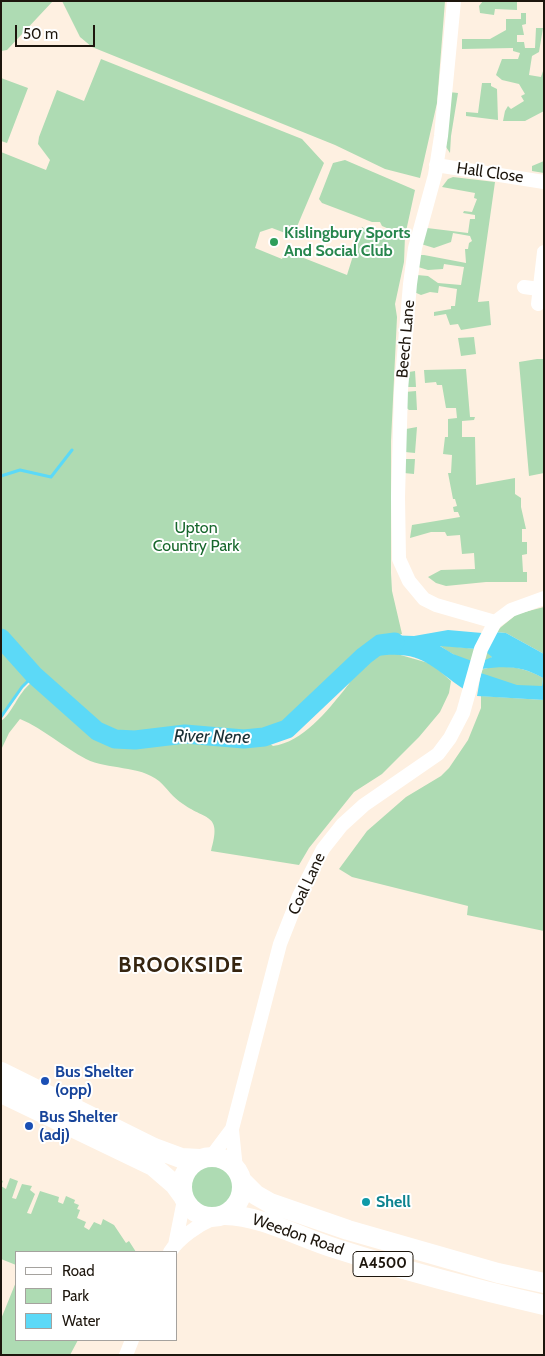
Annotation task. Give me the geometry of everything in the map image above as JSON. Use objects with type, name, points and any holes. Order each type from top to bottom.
[{"type":"highway","points":[[1,1072],[154,1148],[182,1158],[224,1160],[238,1174],[242,1188],[239,1201],[219,1216],[200,1216],[193,1212],[175,1184],[153,1166],[1,1093]]},
{"type":"highway","points":[[183,1198],[183,1176],[189,1167],[206,1158]]},
{"type":"highway","name":"Weedon Road","points":[[238,1174],[256,1195],[270,1202],[348,1230],[498,1274],[544,1283]]},
{"type":"highway","name":"Weedon Road","points":[[219,1216],[240,1215],[329,1247],[419,1275],[544,1305]]},
{"type":"street","name":"Beech Lane","points":[[454,1],[436,165],[415,248],[410,284],[401,390],[398,497],[399,559],[409,581],[424,599],[491,627]]},
{"type":"street","name":"Hall Close","points":[[436,165],[544,182]]},
{"type":"street","points":[[538,304],[544,252]]},
{"type":"street","points":[[524,287],[539,289]]},
{"type":"street","points":[[491,627],[511,610],[544,598]]},
{"type":"street","name":"Coal Lane","points":[[238,1174],[232,1129],[280,944],[299,896],[323,848],[342,825],[364,805],[438,754],[450,738],[470,693],[476,663],[491,627]]},
{"type":"street","name":"Coal Lane","points":[[206,1158],[232,1129]]},
{"type":"street","points":[[172,1248],[183,1198]]},
{"type":"street","points":[[172,1248],[204,1222],[219,1216]]},
{"type":"street","points":[[126,1355],[132,1341]]},
{"type":"green space","points":[[1,1],[53,1],[7,50],[1,51]]},
{"type":"green space","points":[[62,1],[445,1],[437,103],[420,178],[385,169],[335,145],[92,47],[80,37]]},
{"type":"green space","points":[[483,1],[517,1],[517,10],[495,9],[494,15],[480,13],[479,6]]},
{"type":"green space","points":[[521,13],[526,13],[526,24],[522,25],[524,35],[517,35],[517,42],[524,42],[525,48],[535,48],[536,28],[543,28],[539,52],[532,56],[529,75],[541,77],[544,68],[544,111],[525,121],[503,121],[508,106],[511,109],[524,101],[521,96],[525,94],[519,84],[502,80],[496,75],[502,59],[518,59],[520,53],[513,51],[513,48],[462,49],[462,39],[490,39],[506,30],[506,19],[521,19]]},
{"type":"green space","name":"Upton Country Park","points":[[101,59],[302,139],[324,163],[293,236],[272,228],[260,232],[255,248],[282,259],[286,251],[347,275],[362,227],[370,232],[385,235],[389,229],[382,226],[380,222],[372,222],[322,203],[319,199],[333,163],[345,160],[415,190],[405,236],[404,262],[395,304],[397,317],[391,441],[391,573],[392,591],[402,634],[385,635],[373,640],[355,655],[287,729],[264,737],[229,739],[185,734],[135,740],[115,739],[97,731],[34,675],[22,687],[1,717],[1,152],[46,170],[50,160],[38,144],[57,90],[84,101]]},
{"type":"green space","points":[[1,78],[28,88],[7,143],[1,141]]},
{"type":"green space","points":[[482,83],[491,83],[491,86],[497,89],[498,120],[466,116],[466,112],[478,113]]},
{"type":"green space","points":[[449,92],[458,93],[450,153],[446,147]]},
{"type":"green space","points":[[544,161],[544,173],[532,171],[532,166]]},
{"type":"green space","points":[[453,177],[495,182],[478,302],[489,301],[491,325],[461,330],[458,324],[450,325],[446,314],[434,316],[434,312],[451,309],[451,306],[455,306],[457,289],[439,286],[438,293],[430,292],[421,295],[414,292],[417,275],[428,276],[438,283],[461,285],[464,267],[444,264],[443,269],[428,270],[418,267],[419,255],[466,263],[465,249],[468,249],[469,243],[472,241],[470,236],[453,233],[451,242],[434,248],[421,244],[427,228],[468,233],[470,219],[475,219],[475,215],[463,213],[464,211],[472,212],[477,199],[474,198],[475,193],[442,187],[448,179]]},
{"type":"green space","points":[[474,337],[476,354],[461,356],[458,338]]},
{"type":"green space","points":[[544,359],[544,473],[529,476],[519,362]]},
{"type":"green space","points":[[466,369],[470,417],[475,417],[474,420],[462,421],[462,437],[475,437],[476,485],[515,478],[515,494],[521,498],[526,529],[522,529],[522,542],[527,542],[527,554],[522,555],[523,572],[527,572],[527,582],[486,582],[446,586],[436,583],[428,577],[441,570],[475,569],[474,553],[462,554],[460,535],[447,536],[445,532],[431,532],[410,538],[412,525],[460,517],[458,512],[454,512],[453,507],[457,506],[455,499],[453,499],[448,473],[451,473],[452,455],[443,454],[445,437],[448,437],[448,419],[457,418],[456,408],[446,408],[442,385],[437,385],[436,382],[425,383],[424,370]]},
{"type":"green space","points":[[415,371],[416,387],[405,387],[409,372]]},
{"type":"green space","points":[[416,391],[417,410],[409,410],[404,406],[405,392]]},
{"type":"green space","points":[[417,427],[415,453],[405,452],[406,429]]},
{"type":"green space","points":[[404,459],[415,459],[414,474],[404,473]]},
{"type":"green space","points":[[544,607],[544,654],[506,633],[495,632],[517,614]]},
{"type":"green space","points":[[439,645],[476,649],[491,654],[492,657],[486,661],[472,662],[450,653]]},
{"type":"green space","points":[[397,654],[432,664],[451,681],[449,693],[440,712],[419,737],[382,774],[354,792],[309,848],[299,865],[211,851],[215,830],[213,824],[205,816],[179,802],[159,781],[142,772],[104,765],[86,759],[20,719],[9,733],[1,750],[1,721],[31,683],[34,683],[99,737],[117,742],[150,742],[189,738],[224,744],[244,744],[265,740],[273,746],[294,738],[314,724],[359,670],[372,658],[379,655]]},
{"type":"green space","points":[[492,667],[512,667],[531,672],[543,678],[542,686],[517,686],[476,671]]},
{"type":"green space","points":[[481,696],[544,700],[544,931],[467,915],[468,906],[352,877],[339,869],[367,831],[406,797],[441,776],[449,768],[468,740],[481,708]]},
{"type":"green space","points":[[211,1166],[223,1170],[229,1176],[233,1188],[229,1200],[223,1206],[211,1210],[199,1206],[193,1200],[189,1188],[193,1176],[199,1170]]},
{"type":"green space","points":[[10,1178],[18,1181],[12,1198],[16,1199],[22,1184],[32,1186],[30,1190],[35,1194],[27,1213],[31,1214],[40,1191],[59,1197],[58,1202],[63,1204],[66,1196],[75,1200],[74,1203],[79,1205],[77,1209],[80,1210],[77,1218],[86,1222],[84,1227],[89,1230],[94,1222],[101,1225],[103,1219],[114,1225],[126,1243],[129,1241],[135,1251],[15,1251],[15,1265],[1,1259],[1,1186],[6,1189]]},
{"type":"green space","points":[[15,1284],[15,1341],[77,1341],[70,1355],[1,1355],[1,1319]]},
{"type":"water","points":[[448,630],[482,633],[476,649],[440,646],[453,654],[472,661],[465,690],[426,662],[406,656],[377,656],[367,645],[385,635],[414,636]]},
{"type":"water","points":[[495,632],[506,633],[544,654],[544,700],[477,696],[481,673],[517,685],[542,686],[543,678],[521,669],[499,667],[482,669],[485,660],[492,657],[486,652]]},
{"type":"waterway","points":[[1,476],[20,470],[51,477],[72,450]]},
{"type":"waterway","name":"River Nene","points":[[1,638],[34,675],[97,731],[115,739],[135,740],[185,734],[244,739],[264,737],[287,729],[364,656],[380,644],[395,642]]},
{"type":"waterway","points":[[1,717],[22,687],[34,675]]},
{"type":"place","name":"Kislingbury Sports And Social Club","points":[[274,242]]},
{"type":"place","name":"Bus Shelter (opp)","points":[[45,1081]]},
{"type":"place","name":"Bus Shelter (adj)","points":[[29,1126]]},
{"type":"place","name":"Shell","points":[[366,1202]]},
{"type":"district","name":"BROOKSIDE","points":[[181,966]]}]
